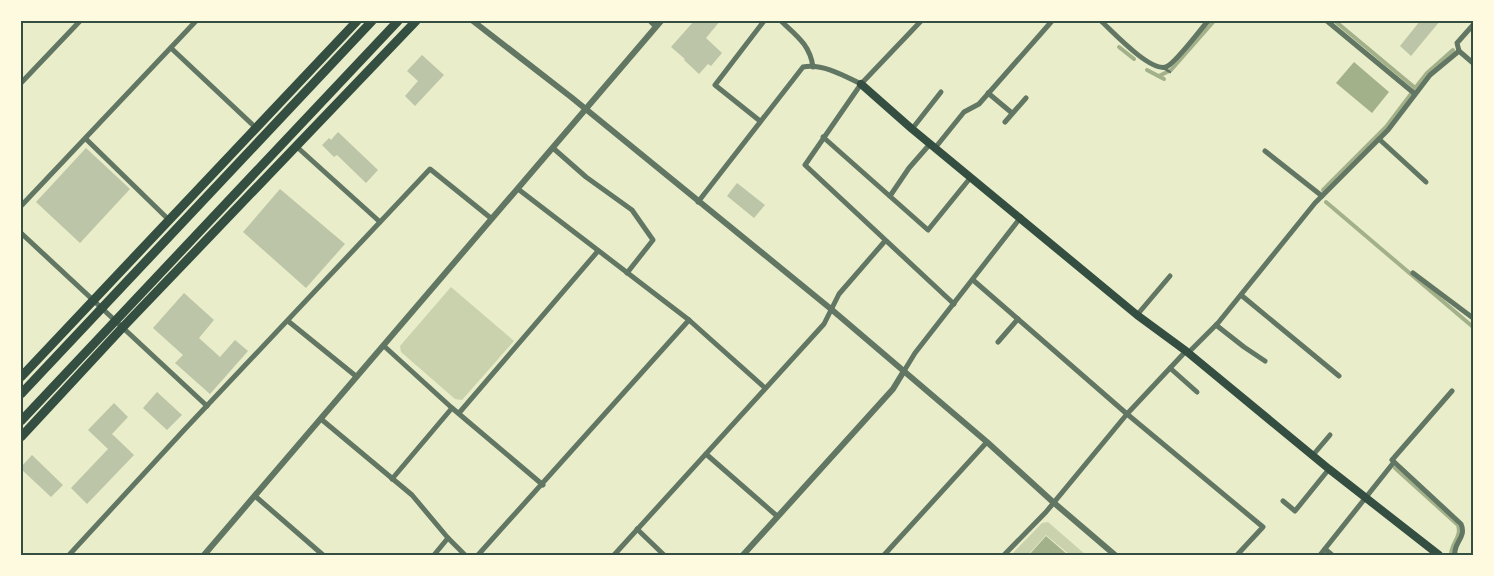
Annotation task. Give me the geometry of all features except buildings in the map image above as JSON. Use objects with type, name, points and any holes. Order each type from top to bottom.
[{"type":"highway","points":[[21,377],[357,21]]},
{"type":"highway","points":[[21,394],[372,21]]},
{"type":"highway","points":[[21,421],[398,21]]},
{"type":"highway","points":[[21,437],[416,21]]},
{"type":"main road","points":[[861,84],[932,146],[1137,315],[1187,352],[1329,469],[1439,555]]},
{"type":"street","points":[[21,83],[80,21]]},
{"type":"street","points":[[21,206],[196,21]]},
{"type":"street","points":[[473,21],[586,109],[831,309],[987,442],[1115,555]]},
{"type":"street","points":[[650,21],[656,27]]},
{"type":"street","points":[[204,555],[661,21]]},
{"type":"street","points":[[760,122],[715,85],[764,21]]},
{"type":"street","points":[[781,21],[805,44],[813,67]]},
{"type":"street","points":[[920,21],[861,84],[805,166],[954,304]]},
{"type":"street","points":[[890,196],[909,168],[964,112],[979,104],[1052,21]]},
{"type":"street","points":[[1101,21],[1143,59],[1155,67],[1164,68],[1172,63],[1208,21]]},
{"type":"street","points":[[1327,21],[1415,94]]},
{"type":"street","points":[[1473,25],[1457,44],[1459,51],[1473,63]]},
{"type":"street","points":[[171,48],[256,128]]},
{"type":"street","points":[[1004,555],[1046,512],[1127,414],[1170,368],[1216,325],[1322,196],[1379,139],[1409,104],[1430,75],[1459,51]]},
{"type":"street","points":[[698,202],[800,70],[806,66],[836,72],[861,84]]},
{"type":"street","points":[[912,129],[941,92]]},
{"type":"street","points":[[988,94],[1012,113]]},
{"type":"street","points":[[1005,122],[1026,98]]},
{"type":"street","points":[[823,137],[928,230],[971,177]]},
{"type":"street","points":[[86,139],[169,220]]},
{"type":"street","points":[[1379,139],[1426,182]]},
{"type":"street","points":[[297,147],[380,222]]},
{"type":"street","points":[[553,148],[586,177],[632,210],[653,240],[627,273]]},
{"type":"street","points":[[1265,151],[1322,196]]},
{"type":"street","points":[[69,555],[430,169],[492,219]]},
{"type":"street","points":[[518,189],[689,320],[765,388]]},
{"type":"street","points":[[743,555],[893,389],[915,353],[1021,218]]},
{"type":"street","points":[[21,233],[207,406]]},
{"type":"street","points":[[614,555],[824,324],[839,294],[885,241]]},
{"type":"street","points":[[458,413],[598,251]]},
{"type":"street","points":[[1413,273],[1473,318]]},
{"type":"street","points":[[1137,315],[1170,276]]},
{"type":"street","points":[[973,280],[1127,414],[1263,527],[1237,555]]},
{"type":"street","points":[[1241,295],[1339,376]]},
{"type":"street","points":[[998,342],[1018,319]]},
{"type":"street","points":[[478,555],[543,485],[689,320]]},
{"type":"street","points":[[288,321],[357,377]]},
{"type":"street","points":[[1216,325],[1266,361]]},
{"type":"street","points":[[384,346],[452,408],[543,485]]},
{"type":"street","points":[[1170,368],[1198,392]]},
{"type":"street","points":[[1320,555],[1394,462],[1392,460],[1452,391]]},
{"type":"street","points":[[392,479],[452,408]]},
{"type":"street","points":[[321,419],[412,496],[465,555]]},
{"type":"street","points":[[1313,455],[1330,435]]},
{"type":"street","points":[[884,555],[987,442]]},
{"type":"street","points":[[706,454],[777,516]]},
{"type":"street","points":[[1394,462],[1461,524],[1463,535],[1455,548],[1455,555]]},
{"type":"street","points":[[1283,501],[1295,511],[1329,469]]},
{"type":"street","points":[[255,496],[323,555]]},
{"type":"street","points":[[637,529],[664,555]]},
{"type":"street","points":[[434,555],[448,538]]},
{"type":"street","points":[[1325,549],[1332,555]]},
{"type":"lane","points":[[1164,68],[1170,72]]},
{"type":"shaded area","points":[[1354,62],[1389,92],[1372,113],[1336,83]]},
{"type":"shaded area","points":[[451,287],[514,341],[462,400],[455,399],[401,352],[400,346]]},
{"type":"shaded area","points":[[1048,522],[1086,555],[1070,555],[1046,535],[1028,555],[1011,555],[1042,523]]},
{"type":"shaded area","points":[[1046,536],[1068,555],[1029,555]]},
{"type":"waterway","points":[[1159,76],[1171,70],[1214,21]]},
{"type":"waterway","points":[[1335,21],[1414,87],[1453,50]]},
{"type":"waterway","points":[[1119,47],[1134,59]]},
{"type":"waterway","points":[[1147,70],[1164,79]]},
{"type":"waterway","points":[[1323,190],[1386,127],[1414,90]]},
{"type":"waterway","points":[[1326,202],[1473,327]]},
{"type":"waterway","points":[[1395,468],[1458,525],[1459,533],[1451,555]]}]
